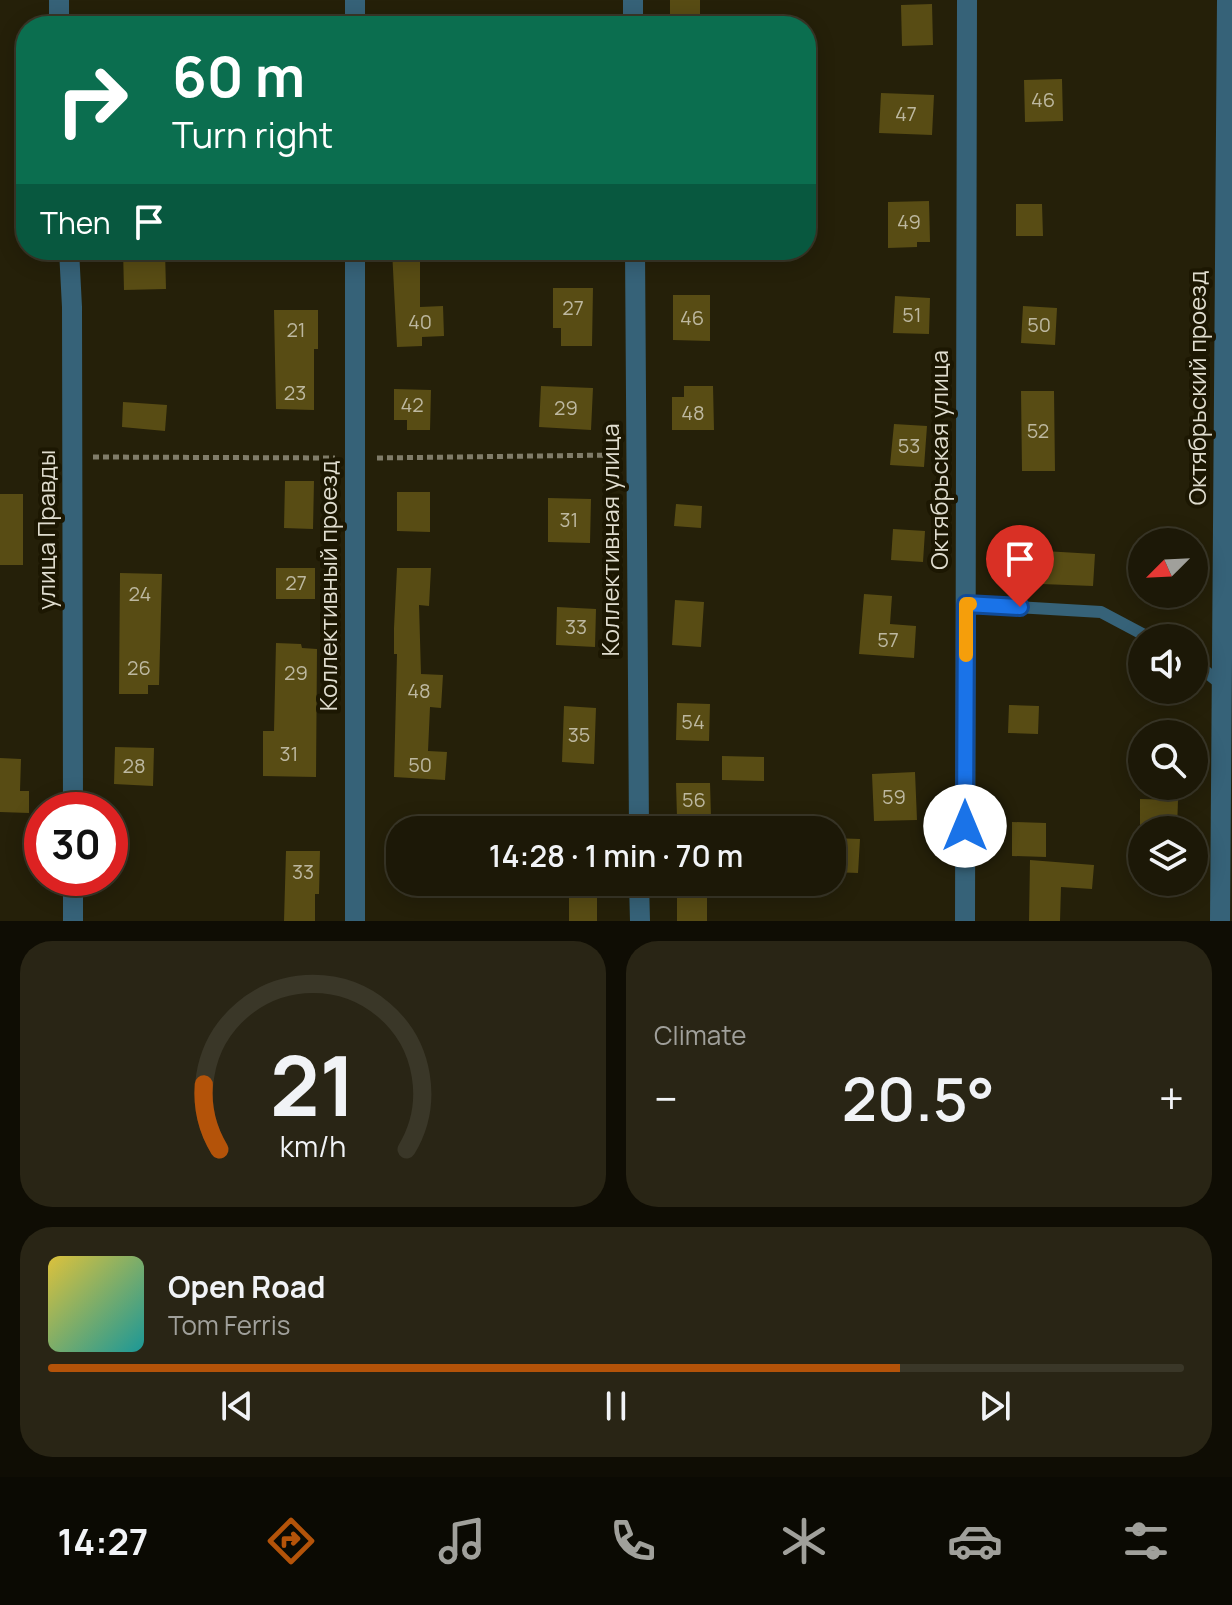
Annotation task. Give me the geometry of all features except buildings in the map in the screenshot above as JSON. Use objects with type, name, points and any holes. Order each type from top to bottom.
[{"type":"street","name":"Октябрьская улица","points":[[965,921],[967,0]]},
{"type":"street","name":"Октябрьский проезд","points":[[1220,921],[1229,157],[1227,0]]},
{"type":"street","name":"улица Правды","points":[[70,260],[73,792]]},
{"type":"street","name":"Коллективный проезд","points":[[355,260],[355,921]]},
{"type":"street","name":"Коллективная улица","points":[[635,260],[639,816]]},
{"type":"street","points":[[73,896],[73,921]]},
{"type":"street","points":[[639,896],[640,921]]},
{"type":"lane","points":[[966,604],[1101,612],[1128,626]]},
{"type":"lane","points":[[1208,673],[1221,684]]},
{"type":"slow traffic","points":[[966,655],[966,604],[970,604]]},
{"type":"route","points":[[965,826],[966,604],[1020,607]]}]
